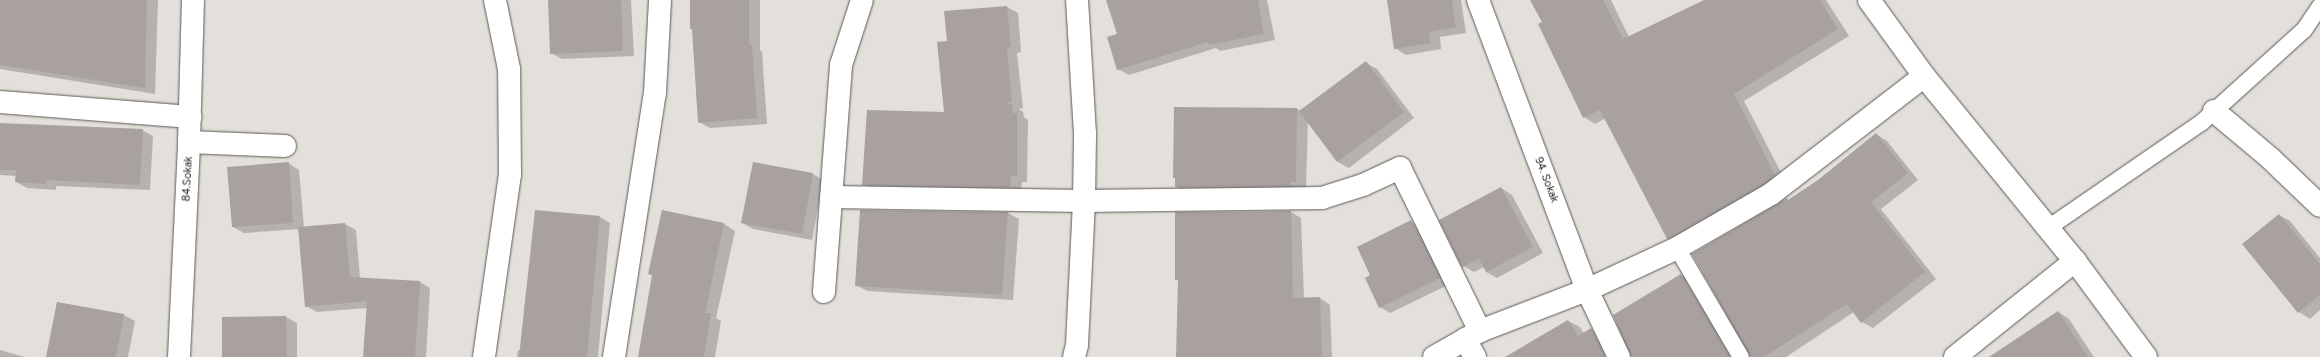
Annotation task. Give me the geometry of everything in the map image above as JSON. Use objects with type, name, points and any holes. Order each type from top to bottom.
[{"type":"street","name":"84.Sokak","points":[[179,357],[190,142],[193,0]]},
{"type":"street","points":[[484,357],[510,174],[509,69],[495,0]]},
{"type":"street","points":[[614,357],[655,93],[660,0]]},
{"type":"street","points":[[824,292],[841,65],[862,0]]},
{"type":"street","points":[[1074,357],[1077,345],[1084,201],[1084,134],[1077,0]]},
{"type":"street","name":"94. Sokak","points":[[1478,0],[1587,290],[1619,357]]},
{"type":"street","points":[[1869,0],[1924,76],[2075,261],[2146,357]]},
{"type":"street","points":[[1434,357],[1473,343],[1677,248],[1770,194],[1924,76]]},
{"type":"street","points":[[0,102],[190,117]]},
{"type":"street","points":[[2214,111],[2270,158],[2320,206]]},
{"type":"street","points":[[190,142],[285,146]]},
{"type":"street","points":[[831,197],[1084,201],[1322,198],[1363,185],[1400,168],[1473,343]]},
{"type":"street","points":[[1955,357],[2075,261]]},
{"type":"lane","points":[[2048,228],[2201,123],[2304,30],[2320,6]]},
{"type":"lane","points":[[1677,248],[1741,357]]},
{"type":"building","points":[[0,0],[147,0],[145,88],[0,65]]},
{"type":"building","points":[[548,0],[621,0],[623,51],[550,54]]},
{"type":"building","points":[[690,0],[749,0],[749,45],[752,45],[757,118],[698,123],[692,29],[690,29]]},
{"type":"building","points":[[1106,0],[1258,0],[1264,34],[1209,45],[1208,42],[1117,70],[1107,37],[1117,34]]},
{"type":"building","points":[[1387,0],[1452,0],[1456,27],[1429,32],[1431,43],[1394,49]]},
{"type":"building","points":[[1530,0],[1603,0],[1623,39],[1704,0],[1820,0],[1838,29],[1734,94],[1775,175],[1764,184],[1667,239],[1600,110],[1583,118],[1538,24],[1542,22]]},
{"type":"building","points":[[1007,6],[1011,47],[1007,47],[1012,102],[1005,104],[1012,104],[1013,113],[1017,113],[1017,176],[1011,176],[1010,187],[862,185],[867,110],[944,112],[937,42],[947,41],[944,11]]},
{"type":"building","points":[[1366,61],[1404,112],[1337,162],[1299,111]]},
{"type":"building","points":[[1174,107],[1297,108],[1296,182],[1290,182],[1290,186],[1175,187],[1175,178],[1173,178]]},
{"type":"building","points":[[0,123],[143,129],[140,185],[46,180],[46,184],[15,182],[16,170],[0,170]]},
{"type":"building","points":[[1876,133],[1908,173],[1871,202],[1925,272],[1861,323],[1847,304],[1764,357],[1750,357],[1692,254],[1787,198],[1788,200],[1818,180]]},
{"type":"building","points":[[289,162],[293,223],[232,227],[227,167]]},
{"type":"building","points":[[753,162],[813,173],[802,234],[741,223]]},
{"type":"building","points":[[1501,187],[1533,247],[1486,272],[1479,259],[1462,267],[1439,220]]},
{"type":"building","points":[[535,210],[600,216],[587,357],[519,357]]},
{"type":"building","points":[[662,210],[724,223],[705,313],[711,313],[704,357],[638,357],[652,275],[648,274]]},
{"type":"building","points":[[860,210],[1008,212],[1002,295],[855,286]]},
{"type":"building","points":[[1291,211],[1293,298],[1320,297],[1322,357],[1176,357],[1178,280],[1175,280],[1175,212]]},
{"type":"building","points":[[2279,214],[2320,264],[2320,295],[2298,313],[2242,244]]},
{"type":"building","points":[[1411,220],[1440,278],[1379,308],[1365,278],[1370,275],[1357,247]]},
{"type":"building","points":[[345,223],[350,277],[420,281],[415,357],[363,357],[367,301],[305,307],[298,227]]},
{"type":"building","points":[[1681,274],[1730,357],[1631,357],[1613,315]]},
{"type":"building","points":[[57,302],[124,314],[116,357],[46,357]]},
{"type":"building","points":[[2058,311],[2088,357],[1989,357]]},
{"type":"building","points":[[286,316],[287,357],[222,357],[222,317]]},
{"type":"building","points":[[1568,320],[1578,336],[1591,328],[1605,357],[1505,357]]}]
